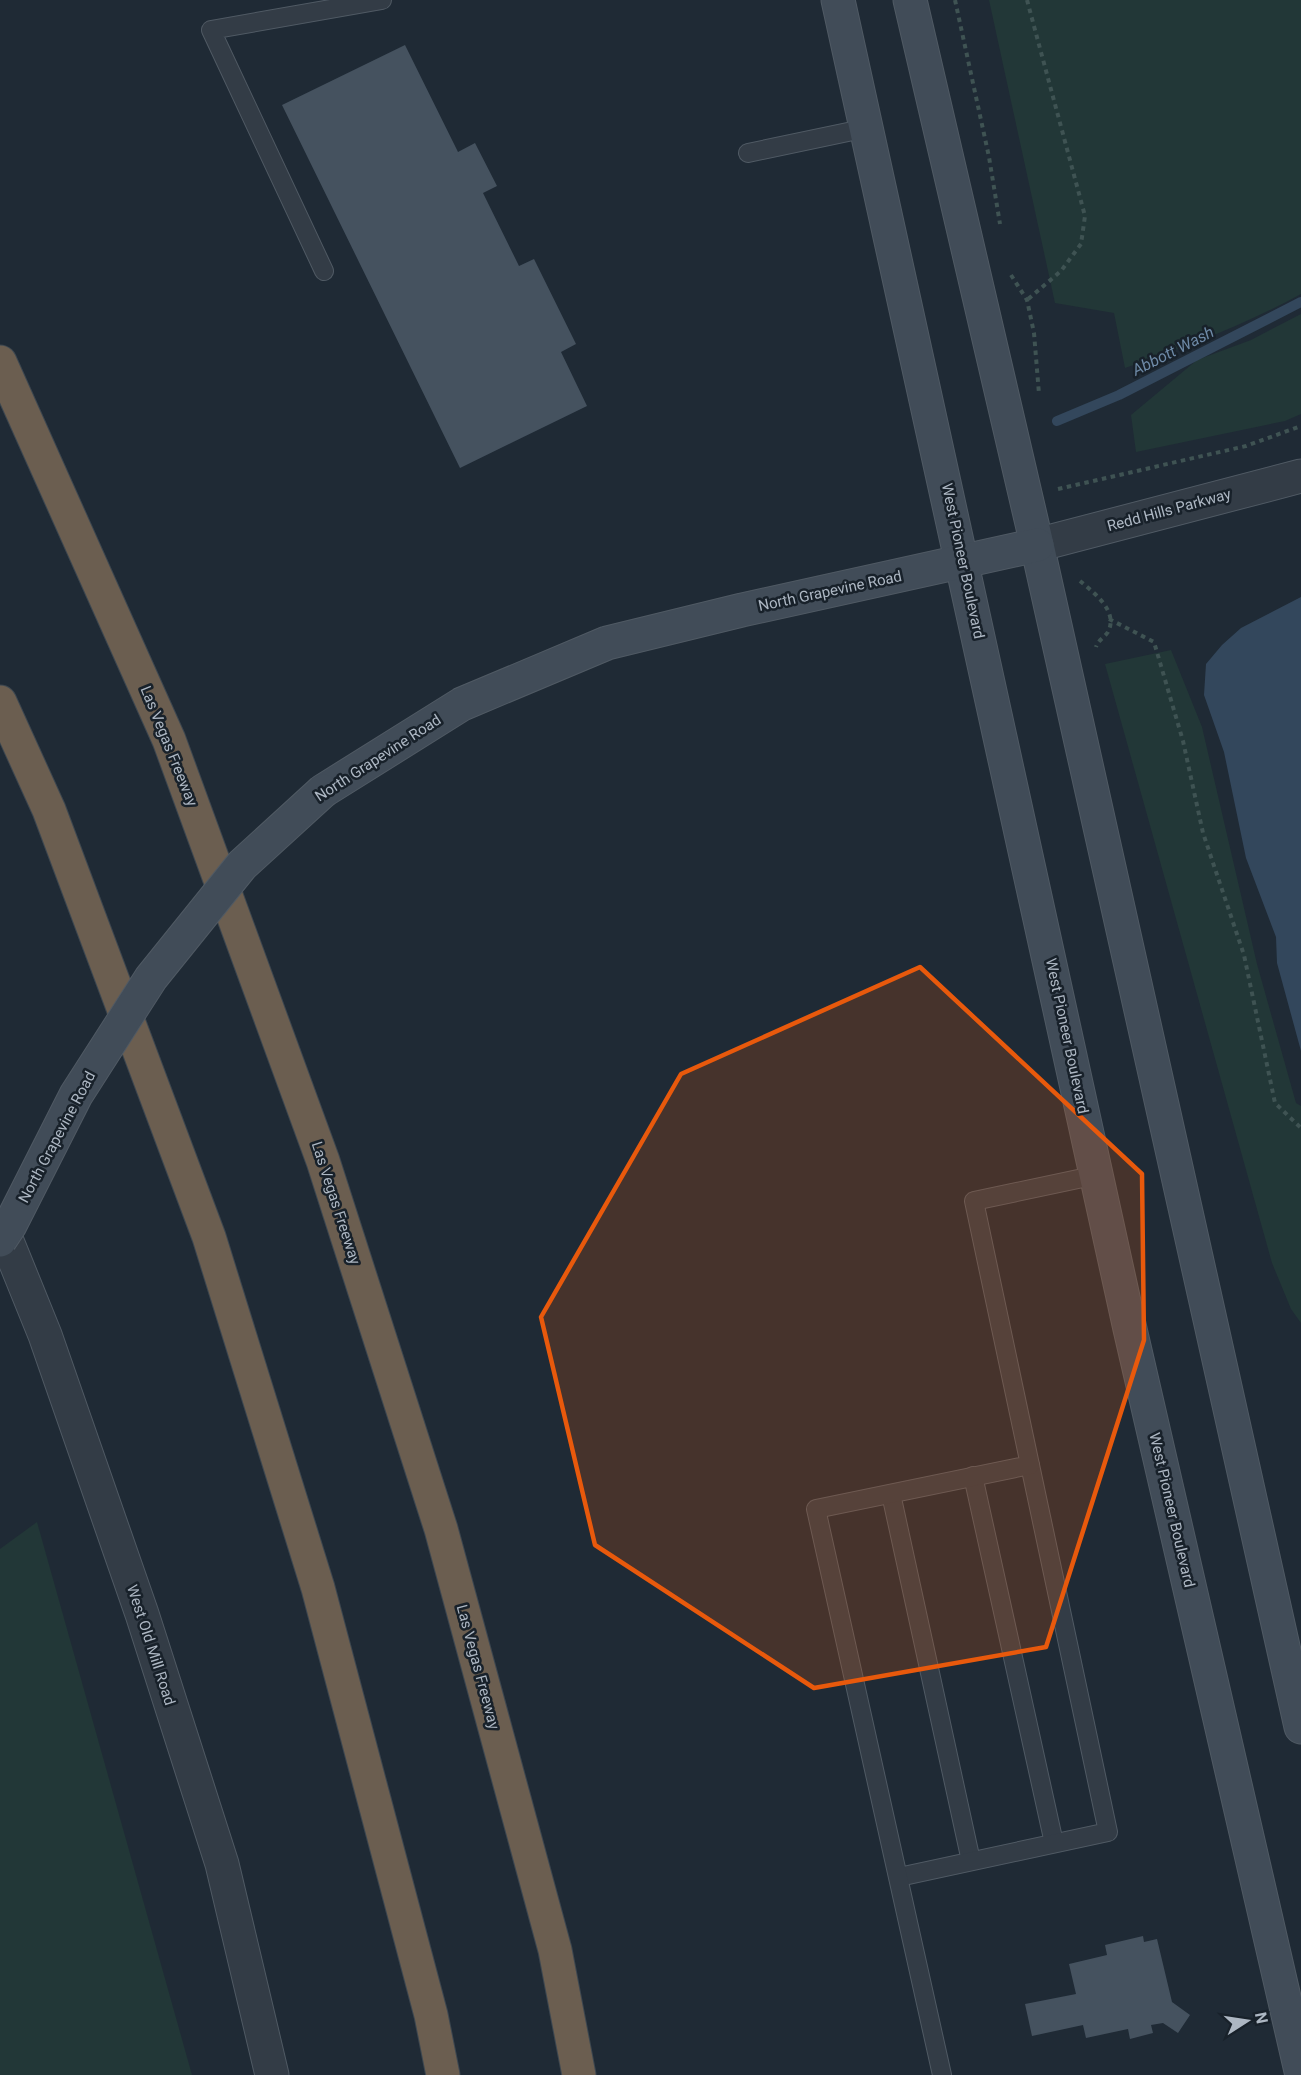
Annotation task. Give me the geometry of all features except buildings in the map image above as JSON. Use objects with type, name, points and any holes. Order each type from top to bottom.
[{"type":"highway","name":"Las Vegas Freeway","points":[[0,362],[169,740],[323,1161],[441,1529],[555,1950],[579,2075]]},
{"type":"highway","points":[[0,702],[49,810],[208,1237],[318,1588],[431,2015],[443,2075]]},
{"type":"main road","name":"West Pioneer Boulevard","points":[[838,0],[1097,1175],[1301,2071]]},
{"type":"main road","points":[[910,0],[1037,545],[1301,1727]]},
{"type":"main road","name":"North Grapevine Road","points":[[0,1240],[76,1095],[151,978],[242,865],[324,791],[462,704],[607,643],[741,610],[1037,545]]},
{"type":"street","name":"Redd Hills Parkway","points":[[1037,545],[1301,476]]},
{"type":"street","name":"West Old Mill Road","points":[[0,1224],[57,1368],[142,1614],[222,1864],[272,2075]]},
{"type":"lane","points":[[324,271],[211,30],[382,0]]},
{"type":"lane","points":[[748,153],[867,128]]},
{"type":"lane","points":[[898,1877],[1108,1832],[974,1202],[1097,1175]]},
{"type":"lane","points":[[942,2075],[816,1509],[1030,1464]]},
{"type":"lane","points":[[973,1476],[1054,1843]]},
{"type":"lane","points":[[891,1494],[971,1862]]},
{"type":"path","points":[[956,0],[989,157],[1000,227]]},
{"type":"path","points":[[1026,0],[1085,216],[1081,244],[1061,272],[1027,300]]},
{"type":"path","points":[[1007,269],[1027,300],[1034,333],[1041,402]]},
{"type":"path","points":[[1056,479],[1058,489],[1125,475],[1246,446],[1301,426]]},
{"type":"path","points":[[1109,619],[1154,642],[1183,741],[1203,833],[1244,955],[1275,1103],[1301,1128]]},
{"type":"highlighted area","points":[[920,967],[1142,1174],[1144,1340],[1046,1647],[814,1688],[595,1545],[541,1317],[681,1074]]},
{"type":"green space","points":[[989,0],[1301,0],[1301,294],[1214,335],[1125,368],[1114,313],[1055,303]]},
{"type":"green space","points":[[1301,314],[1301,414],[1285,421],[1136,452],[1131,415],[1197,360],[1251,340]]},
{"type":"green space","points":[[1171,650],[1202,727],[1257,964],[1296,1103],[1301,1106],[1301,1323],[1291,1309],[1272,1263],[1105,664]]},
{"type":"green space","points":[[37,1522],[192,2075],[0,2075],[0,1549]]},
{"type":"water","points":[[1301,597],[1301,1051],[1277,963],[1276,937],[1246,858],[1224,752],[1204,695],[1206,664],[1222,645],[1241,628]]},
{"type":"waterway","name":"Abbott Wash","points":[[1057,421],[1119,395],[1301,302]]}]
